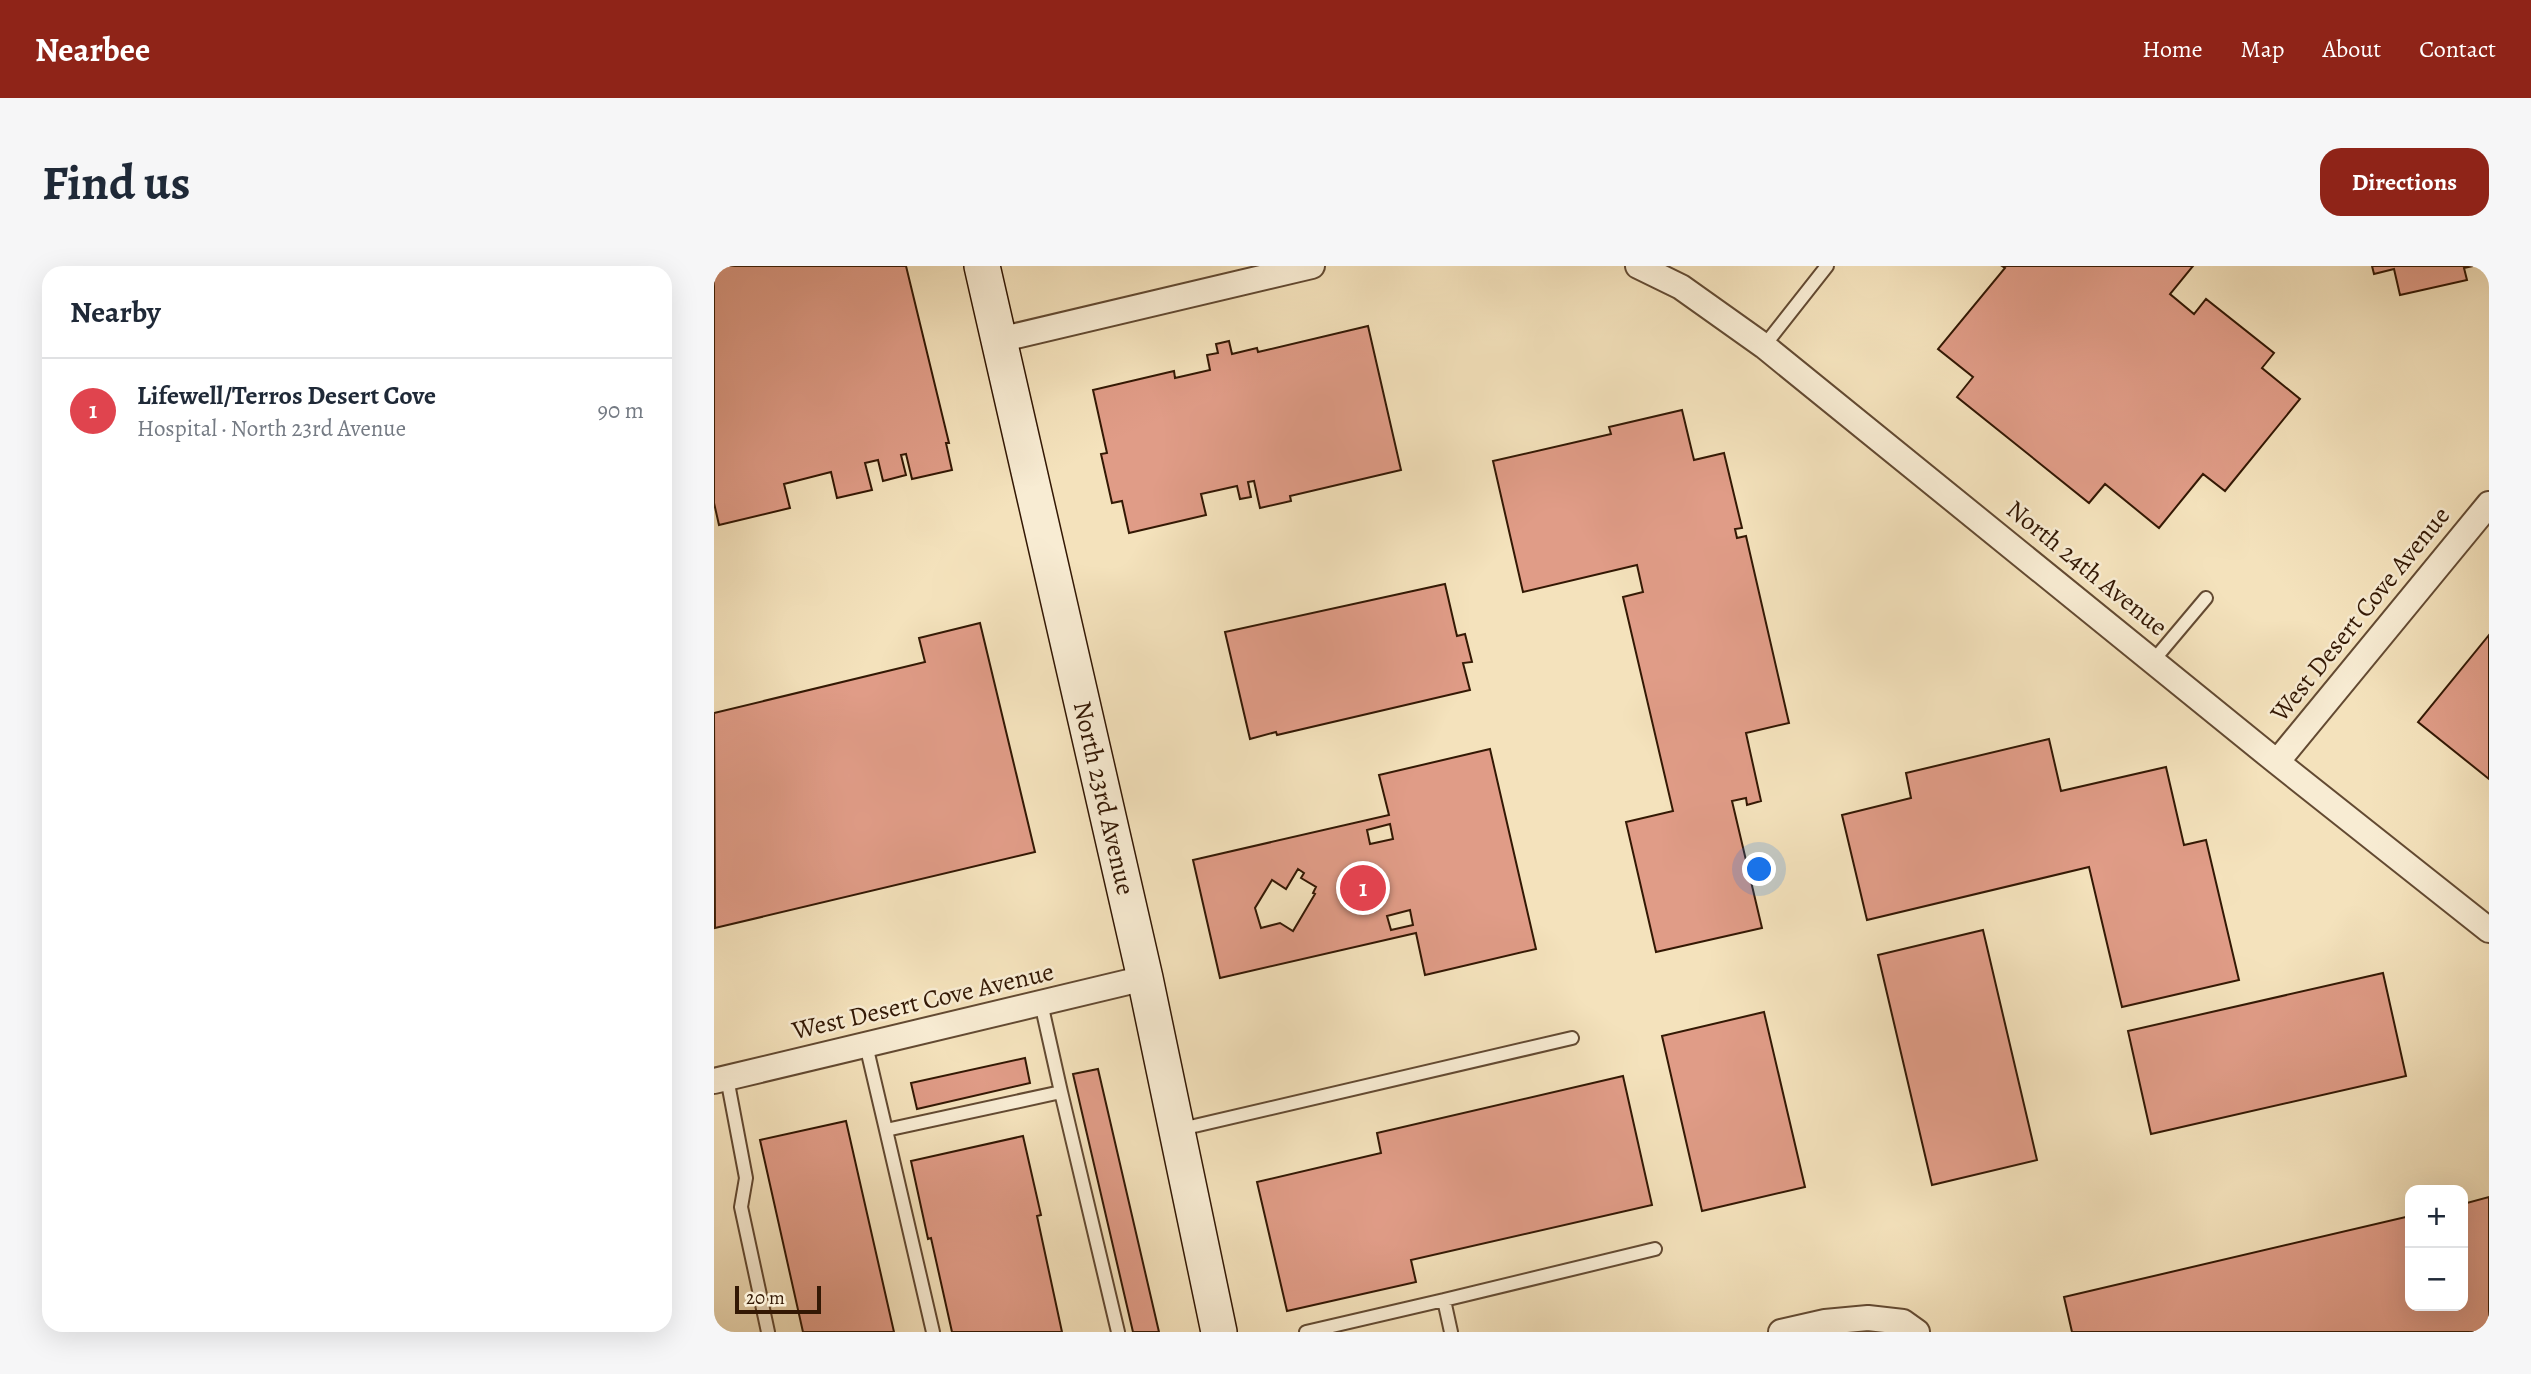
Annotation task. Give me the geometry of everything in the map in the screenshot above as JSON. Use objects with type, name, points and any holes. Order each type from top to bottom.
[{"type":"street","name":"North 23rd Avenue","points":[[982,266],[1145,978],[1219,1332]]},
{"type":"street","points":[[999,340],[1312,266]]},
{"type":"street","name":"North 24th Avenue","points":[[1638,266],[1681,287],[1764,346],[2277,762],[2489,930]]},
{"type":"street","name":"West Desert Cove Avenue","points":[[2277,762],[2489,504]]},
{"type":"street","name":"West Desert Cove Avenue","points":[[720,1079],[1145,978]]},
{"type":"street","points":[[1781,1332],[1825,1322],[1868,1318],[1910,1327]]},
{"type":"lane","points":[[1764,346],[1827,266]]},
{"type":"lane","points":[[2153,661],[2206,598]]},
{"type":"lane","points":[[1041,1003],[1118,1332]]},
{"type":"lane","points":[[1177,1130],[1572,1038]]},
{"type":"lane","points":[[866,1045],[933,1332]]},
{"type":"lane","points":[[720,1079],[746,1178],[741,1207],[768,1332]]},
{"type":"lane","points":[[886,1130],[1061,1092]]},
{"type":"lane","points":[[1306,1332],[1655,1249]]},
{"type":"lane","points":[[1444,1300],[1451,1332]]},
{"type":"building","points":[[714,266],[906,266],[949,443],[946,443],[952,470],[912,479],[906,454],[901,455],[906,475],[883,481],[878,460],[865,463],[872,490],[837,498],[831,472],[784,484],[790,508],[719,525],[714,503]]},
{"type":"building","points":[[2002,266],[2193,266],[2170,294],[2194,314],[2206,299],[2274,353],[2262,368],[2300,399],[2225,491],[2203,474],[2159,528],[2105,484],[2089,503],[1957,397],[1973,377],[1938,349],[2005,268]]},
{"type":"building","points":[[2372,266],[2473,266],[2464,268],[2467,280],[2400,295],[2394,269],[2374,274]]},
{"type":"building","points":[[1368,326],[1401,470],[1290,496],[1291,501],[1260,508],[1254,481],[1248,482],[1251,497],[1240,499],[1237,486],[1201,494],[1206,515],[1129,533],[1122,501],[1112,503],[1101,454],[1107,453],[1093,390],[1174,371],[1175,378],[1210,370],[1207,355],[1218,353],[1216,344],[1229,341],[1232,354],[1257,348],[1258,352]]},
{"type":"building","points":[[1682,410],[1694,460],[1724,453],[1742,528],[1735,529],[1737,538],[1746,536],[1789,723],[1746,733],[1761,801],[1747,805],[1746,798],[1732,801],[1762,928],[1656,952],[1626,822],[1673,811],[1623,597],[1643,592],[1637,565],[1523,592],[1493,461],[1611,434],[1609,427]]},
{"type":"building","points":[[1445,584],[1457,636],[1465,634],[1472,662],[1463,663],[1470,690],[1250,739],[1225,632]]},
{"type":"building","points":[[980,623],[1035,852],[715,928],[714,713],[925,662],[919,638]]},
{"type":"building","points":[[2489,635],[2489,779],[2418,722]]},
{"type":"building","points":[[2049,739],[2061,791],[2166,767],[2184,845],[2206,840],[2239,980],[2122,1007],[2089,867],[1867,920],[1842,815],[1911,798],[1906,773]]},
{"type":"building","points":[[1490,749],[1536,949],[1425,975],[1416,933],[1220,978],[1193,860],[1389,815],[1379,775]],"holes":[[[1390,824],[1393,839],[1370,844],[1367,830]],[[1298,869],[1304,873],[1301,878],[1316,887],[1313,893],[1315,894],[1293,931],[1280,923],[1261,928],[1255,908],[1272,880],[1286,889]],[[1410,910],[1413,925],[1391,930],[1387,916]]]},
{"type":"building","points":[[1983,930],[2037,1160],[1932,1185],[1878,955]]},
{"type":"building","points":[[2383,973],[2406,1076],[2151,1134],[2128,1031]]},
{"type":"building","points":[[1764,1012],[1805,1187],[1702,1211],[1662,1036]]},
{"type":"building","points":[[1025,1058],[1030,1083],[917,1109],[911,1083]]},
{"type":"building","points":[[1098,1069],[1159,1332],[1133,1332],[1073,1074]]},
{"type":"building","points":[[1623,1076],[1652,1205],[1411,1260],[1416,1282],[1287,1311],[1257,1182],[1381,1153],[1377,1133]]},
{"type":"building","points":[[846,1121],[894,1332],[803,1332],[760,1140]]},
{"type":"building","points":[[1023,1136],[1041,1215],[1037,1216],[1062,1332],[952,1332],[911,1161]]},
{"type":"building","points":[[2489,1197],[2489,1332],[2072,1332],[2064,1297],[2405,1217],[2405,1311],[2468,1311],[2468,1203]]},
{"type":"place","name":"Lifewell/Terros Desert Cove","points":[[1363,888]]}]
